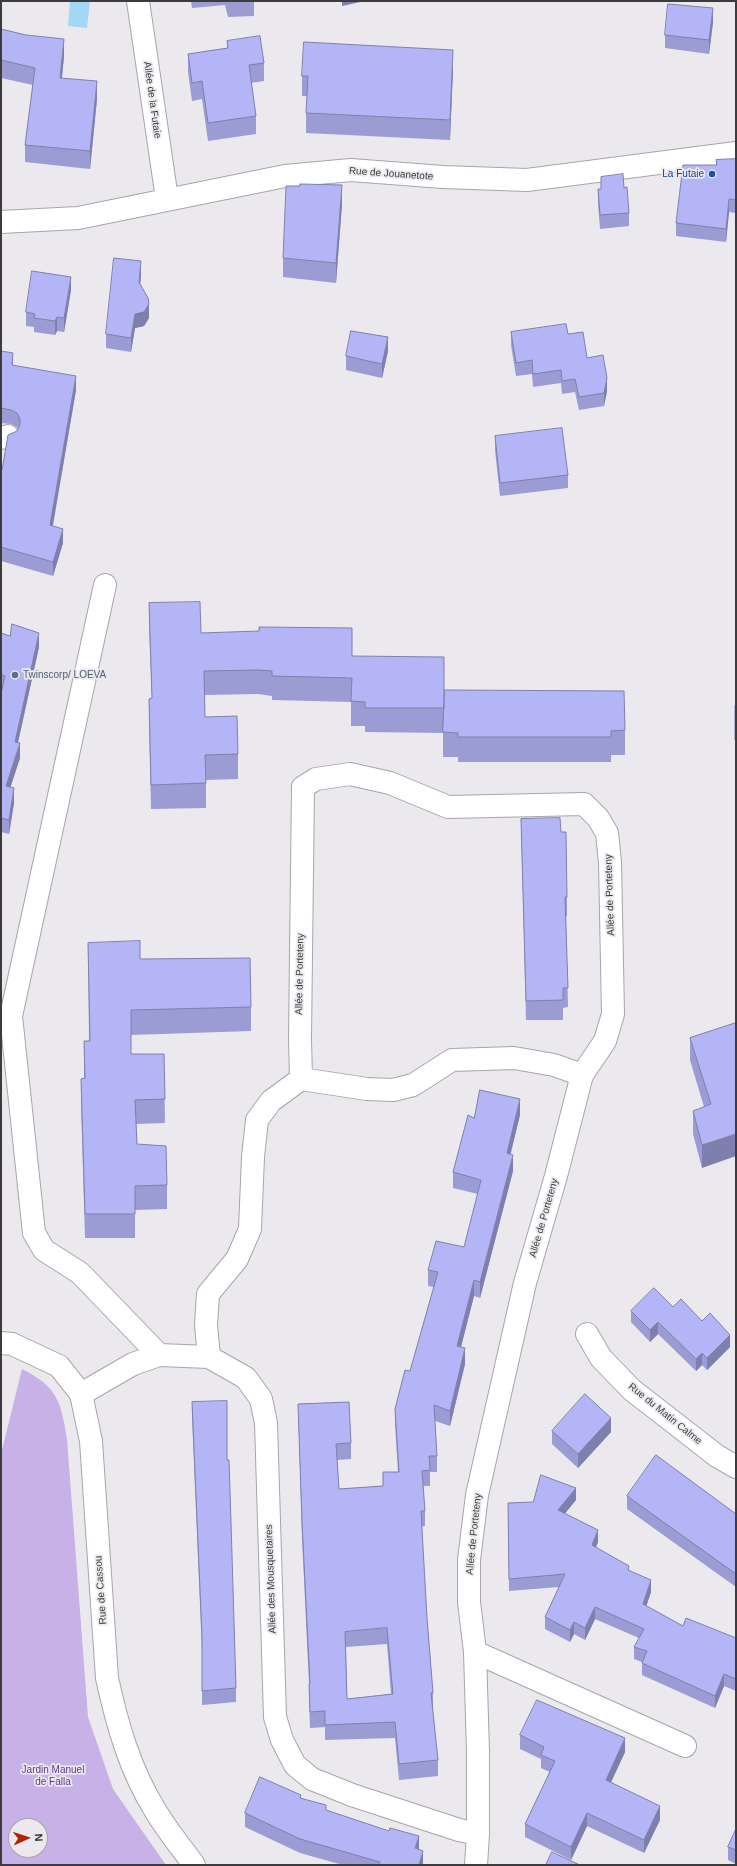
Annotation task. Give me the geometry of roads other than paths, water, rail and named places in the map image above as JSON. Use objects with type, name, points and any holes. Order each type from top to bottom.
[{"type":"street","name":"Allée de la Futaie","points":[[138,1],[167,200]]},
{"type":"street","name":"Rue de Jouanetote","points":[[1,222],[78,218],[285,176],[322,172],[351,170],[443,177],[527,180],[736,153]]},
{"type":"street","points":[[105,585],[11,1016],[34,1233],[44,1250],[80,1273],[159,1355]]},
{"type":"street","name":"Allée de Porteteny","points":[[301,1079],[300,1039],[303,787],[316,779],[350,774],[390,783],[448,807],[584,804],[598,818],[607,833],[610,862],[613,1014],[604,1041],[582,1075],[556,1176],[525,1283],[477,1495],[469,1560],[469,1602],[475,1652],[478,1834],[476,1865]]},
{"type":"street","points":[[209,1357],[206,1324],[208,1294],[238,1259],[250,1229],[253,1157],[257,1120],[272,1101],[301,1079],[367,1089],[393,1090],[413,1085],[452,1060],[514,1058],[554,1065],[582,1075]]},
{"type":"street","name":"Rue du Matin Calme","points":[[587,1334],[601,1358],[632,1390],[717,1456],[736,1467]]},
{"type":"street","name":"Rue de Cassou","points":[[1,1343],[12,1344],[59,1366],[81,1394],[91,1441],[107,1670],[114,1707],[122,1740],[154,1809],[194,1865]]},
{"type":"street","name":"Allée des Mousquetaires","points":[[81,1394],[133,1364],[159,1355],[209,1357],[246,1378],[261,1399],[266,1423],[275,1717],[282,1740],[295,1765],[312,1779],[352,1795],[458,1830],[478,1834]]},
{"type":"street","points":[[475,1652],[685,1746]]},
{"type":"water","points":[[70,1],[90,1],[87,28],[68,26]]},
{"type":"place","name":"La Futaie","points":[[712,174]]},
{"type":"place","name":"Twinscorp/ LOEVA","points":[[15,675]]},
{"type":"park label","name":"Jardin Manuel de Falla","points":[[53,1776]]}]
